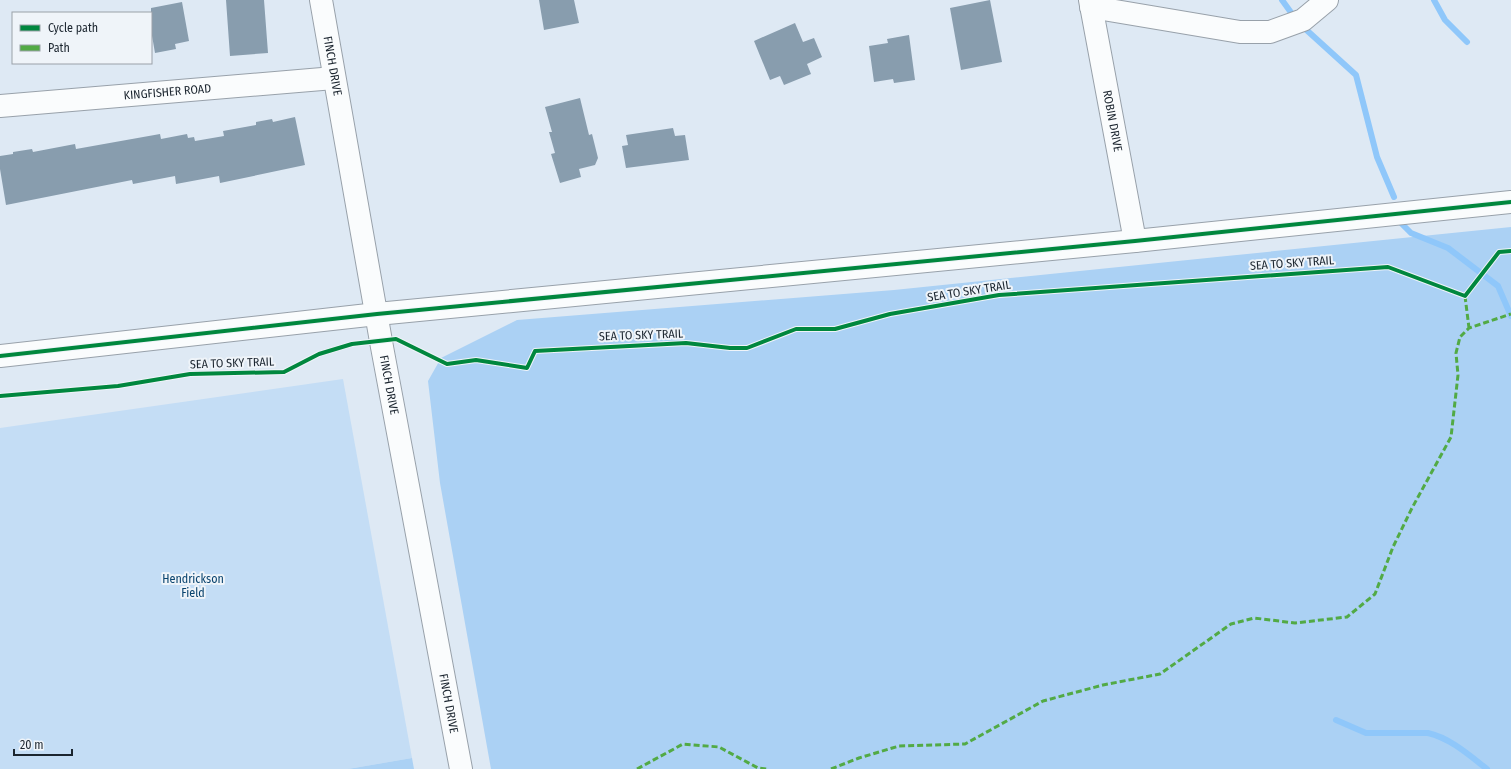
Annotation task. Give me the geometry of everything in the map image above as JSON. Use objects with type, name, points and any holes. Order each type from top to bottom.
[{"type":"street","name":"FINCH DRIVE","points":[[321,0],[461,769]]},
{"type":"street","points":[[1090,3],[1240,32],[1270,32],[1303,20],[1327,0]]},
{"type":"street","name":"ROBIN DRIVE","points":[[1090,3],[1135,241]]},
{"type":"street","name":"KINGFISHER ROAD","points":[[0,106],[334,78]]},
{"type":"street","points":[[0,356],[377,314],[1135,241],[1511,202]]},
{"type":"green space","name":"Hendrickson Field","points":[[343,379],[412,758],[348,769],[0,769],[0,428]]},
{"type":"shaded area","points":[[1511,227],[1511,769],[491,769],[440,483],[428,381],[441,358],[517,320],[894,290]]},
{"type":"shaded area","points":[[412,758],[414,769],[348,769]]},
{"type":"building","points":[[226,0],[264,0],[268,53],[230,56]]},
{"type":"building","points":[[539,0],[574,0],[579,23],[544,30]]},
{"type":"building","points":[[990,0],[1002,62],[961,70],[950,8]]},
{"type":"building","points":[[182,2],[189,41],[175,44],[176,49],[155,53],[152,36],[151,8]]},
{"type":"building","points":[[795,23],[803,42],[814,38],[822,57],[807,64],[811,74],[784,85],[780,76],[770,80],[754,41]]},
{"type":"building","points":[[909,35],[915,80],[894,83],[893,79],[874,82],[869,46],[888,43],[887,39]]},
{"type":"building","points":[[580,98],[589,135],[592,134],[598,158],[595,165],[579,169],[581,177],[560,183],[551,154],[555,153],[549,132],[552,132],[545,107]]},
{"type":"building","points":[[295,117],[305,165],[220,183],[219,176],[176,184],[175,176],[133,184],[132,180],[6,205],[0,169],[0,156],[13,154],[13,152],[32,149],[33,152],[75,144],[76,149],[160,134],[161,139],[187,134],[188,138],[194,137],[195,141],[224,136],[223,131],[256,125],[256,122],[272,119],[273,122]]},
{"type":"building","points":[[673,128],[675,136],[685,135],[689,160],[626,168],[622,146],[628,145],[626,135]]},
{"type":"waterway","points":[[1282,0],[1295,18]]},
{"type":"waterway","points":[[1434,0],[1445,20],[1467,42]]},
{"type":"waterway","points":[[1301,25],[1356,75],[1377,157],[1394,197]]},
{"type":"waterway","points":[[1401,223],[1411,233],[1448,248],[1498,286],[1511,316]]},
{"type":"waterway","points":[[1336,720],[1366,733],[1428,733],[1436,735],[1452,743],[1487,769]]},
{"type":"marked path","points":[[1465,296],[1469,328]]},
{"type":"marked path","points":[[831,769],[859,758],[899,746],[965,744],[1043,701],[1103,685],[1160,674],[1231,624],[1254,618],[1295,623],[1347,617],[1375,594],[1393,547],[1412,508],[1451,437],[1458,375],[1456,353],[1460,337],[1469,328],[1511,314]]},
{"type":"marked path","points":[[637,769],[683,744],[719,747],[758,768],[767,769]]},
{"type":"cycle path","points":[[0,356],[377,314],[1135,241],[1511,202]]},
{"type":"cycle path","name":"SEA TO SKY TRAIL","points":[[0,396],[118,386],[190,374],[284,372],[319,354],[352,344],[396,339],[447,364],[476,360],[527,368],[535,351],[686,343],[730,348],[747,348],[796,329],[835,329],[890,314],[999,295],[1388,267],[1465,296],[1499,252],[1511,251]]}]
